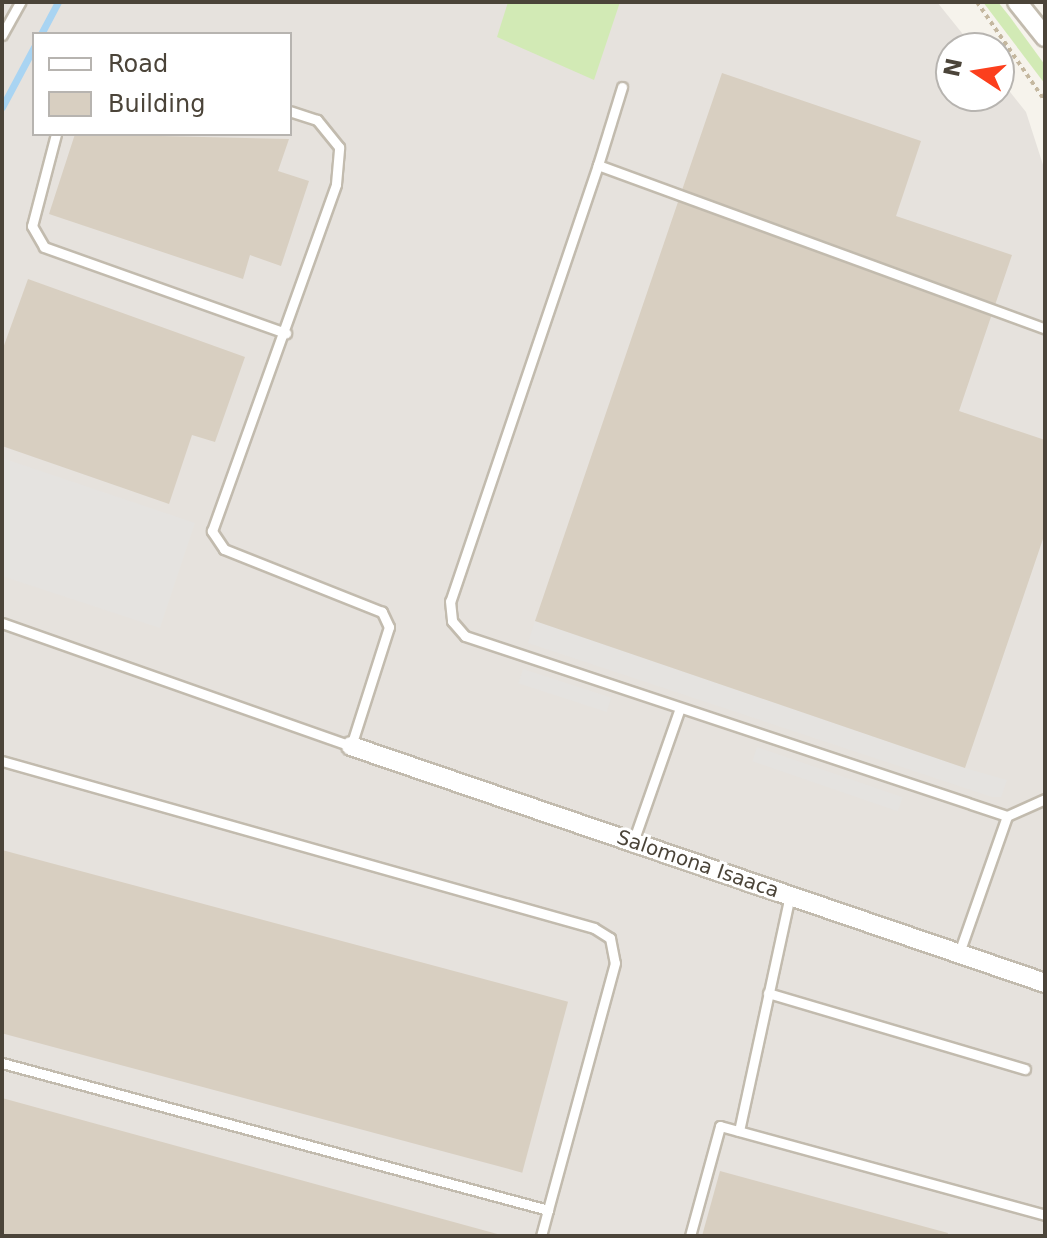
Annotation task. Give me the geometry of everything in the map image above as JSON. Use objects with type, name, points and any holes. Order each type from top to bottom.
[{"type":"street","points":[[1017,2],[1045,37]]},
{"type":"street","name":"Salomona Isaaca","points":[[351,746],[1045,983]]},
{"type":"lane","points":[[2,35],[20,2]]},
{"type":"lane","points":[[622,87],[450,601],[452,621],[465,636],[1007,816],[1045,799]]},
{"type":"lane","points":[[2,623],[351,746],[389,627],[382,612],[224,549],[212,531],[286,333],[336,184],[339,147],[317,120],[292,112]]},
{"type":"lane","points":[[55,136],[32,226],[44,247],[286,333]]},
{"type":"lane","points":[[598,165],[1045,329]]},
{"type":"lane","points":[[633,842],[680,708]]},
{"type":"lane","points":[[2,761],[610,938],[615,963],[541,1236]]},
{"type":"lane","points":[[959,953],[1007,816]]},
{"type":"lane","points":[[739,1131],[790,895]]},
{"type":"lane","points":[[768,993],[1025,1069]]},
{"type":"lane","points":[[2,1063],[548,1210]]},
{"type":"lane","points":[[690,1236],[720,1126],[1045,1215]]},
{"type":"path","points":[[977,2],[1045,101]]},
{"type":"shaded area","points":[[2,2],[937,2],[961,32],[935,32],[935,112],[1015,112],[1015,98],[1026,112],[1045,171],[1045,1236],[2,1236]]},
{"type":"shaded area","points":[[2,458],[195,523],[160,628],[2,576]]},
{"type":"shaded area","points":[[535,621],[1007,780],[1001,797],[992,797],[528,643]]},
{"type":"shaded area","points":[[523,669],[611,698],[607,712],[518,683]]},
{"type":"shaded area","points":[[757,747],[903,797],[898,811],[752,761]]},
{"type":"green space","points":[[508,2],[620,2],[594,80],[497,37]]},
{"type":"green space","points":[[983,2],[998,2],[1010,17],[1045,65],[1045,84],[1015,44],[1015,32],[1006,32]]},
{"type":"building","points":[[722,73],[921,141],[896,216],[1012,255],[959,411],[1045,440],[1045,533],[965,768],[535,621]]},
{"type":"building","points":[[74,136],[289,139],[278,171],[309,181],[281,266],[250,255],[243,279],[49,214]]},
{"type":"building","points":[[28,279],[245,357],[215,442],[192,435],[169,504],[2,446],[2,351]]},
{"type":"building","points":[[2,850],[568,1002],[522,1173],[2,1033]]},
{"type":"building","points":[[2,1098],[501,1235],[2,1236]]},
{"type":"building","points":[[720,1171],[948,1233],[947,1236],[702,1236]]},
{"type":"waterway","points":[[42,32],[58,2]]},
{"type":"waterway","points":[[2,107],[32,51]]}]
